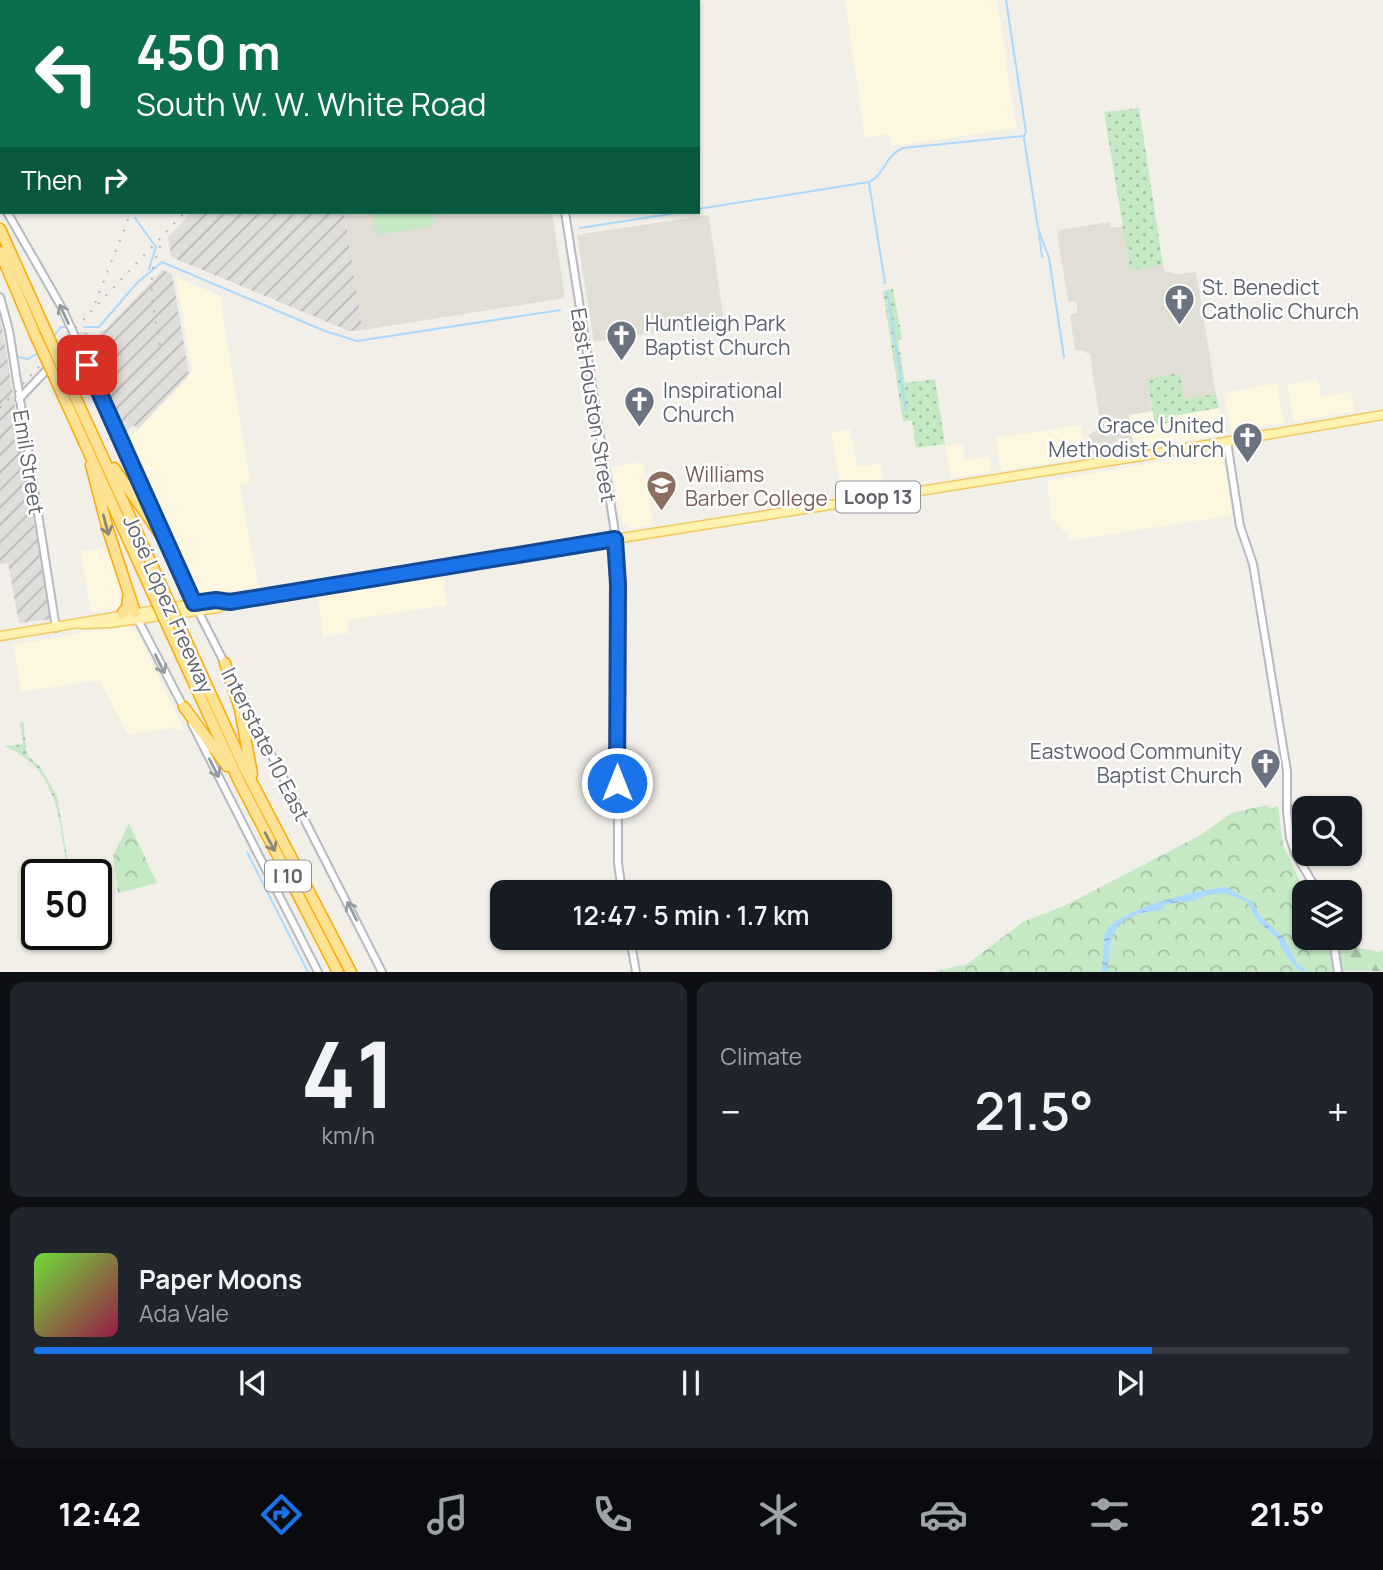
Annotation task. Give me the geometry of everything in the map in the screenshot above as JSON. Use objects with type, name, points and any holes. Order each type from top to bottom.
[{"type":"highway","name":"José López Freeway","points":[[0,229],[45,329],[59,375]]},
{"type":"highway","name":"José López Freeway","points":[[0,252],[37,339],[59,375],[158,590],[239,781],[338,971]]},
{"type":"highway","points":[[90,440],[174,554]]},
{"type":"highway","points":[[90,440],[107,530],[136,616]]},
{"type":"highway","points":[[122,614],[127,607],[128,594]]},
{"type":"highway","name":"José López Freeway","points":[[175,628],[259,797],[351,971]]},
{"type":"highway","points":[[225,663],[240,709],[252,775],[259,797]]},
{"type":"highway","points":[[184,707],[239,781]]},
{"type":"main road","name":"Interstate 10 East","points":[[8,214],[58,301],[196,607],[382,971]]},
{"type":"main road","name":"East Houston Street","points":[[565,214],[615,539],[618,584],[618,863],[620,880]]},
{"type":"main road","name":"Emil Street","points":[[0,297],[7,322],[56,628]]},
{"type":"main road","points":[[19,399],[75,340]]},
{"type":"main road","points":[[17,384],[22,389],[29,389]]},
{"type":"main road","name":"Loop 13","points":[[0,636],[196,607],[216,600],[230,602],[1383,415]]},
{"type":"main road","points":[[1227,442],[1240,526],[1253,564],[1287,771],[1290,838],[1295,853],[1311,880]]},
{"type":"main road","name":"Loop 13","points":[[81,624],[122,614],[136,616]]},
{"type":"main road","points":[[136,616],[318,971]]},
{"type":"main road","points":[[632,950],[636,971]]},
{"type":"main road","points":[[1335,950],[1338,971]]},
{"type":"shaded area","points":[[845,0],[997,0],[1016,128],[892,146],[890,134],[865,138]]},
{"type":"shaded area","points":[[190,214],[344,214],[363,330],[349,331],[171,257],[168,237]]},
{"type":"shaded area","points":[[344,214],[552,214],[565,298],[363,330]]},
{"type":"shaded area","points":[[707,215],[724,322],[594,342],[577,235]]},
{"type":"shaded area","points":[[1110,222],[1111,228],[1123,226],[1130,270],[1163,265],[1164,271],[1179,274],[1196,272],[1216,394],[1184,399],[1147,379],[1152,411],[1129,415],[1134,449],[1092,454],[1089,435],[1100,428],[1100,421],[1090,355],[1075,350],[1070,315],[1077,312],[1077,306],[1076,302],[1068,301],[1057,233],[1059,230]]},
{"type":"shaded area","points":[[163,270],[172,274],[189,374],[138,429],[133,425],[123,432],[79,332],[97,334],[106,329]]},
{"type":"shaded area","points":[[176,277],[220,296],[250,482],[240,484],[258,587],[208,594],[197,592],[128,440],[192,371]]},
{"type":"shaded area","points":[[0,315],[50,619],[19,623],[8,563],[0,564]]},
{"type":"shaded area","points":[[1318,379],[1321,397],[1351,392],[1354,411],[1294,422],[1288,384]]},
{"type":"shaded area","points":[[1277,383],[1284,423],[1231,432],[1224,393]]},
{"type":"shaded area","points":[[1219,408],[1221,435],[1134,449],[1129,415],[1152,411],[1155,425],[1173,416]]},
{"type":"shaded area","points":[[1081,425],[1086,457],[1001,471],[996,438]]},
{"type":"shaded area","points":[[850,429],[857,467],[881,464],[884,488],[842,495],[832,432]]},
{"type":"shaded area","points":[[962,444],[965,460],[989,457],[991,472],[951,478],[946,446]]},
{"type":"shaded area","points":[[1222,451],[1232,515],[1069,541],[1069,537],[1051,518],[1047,481]]},
{"type":"shaded area","points":[[643,462],[653,525],[632,528],[621,521],[612,467]]},
{"type":"shaded area","points":[[106,548],[120,586],[123,603],[119,608],[91,612],[81,551]]},
{"type":"shaded area","points":[[442,576],[447,605],[347,620],[349,633],[323,637],[318,596]]},
{"type":"shaded area","points":[[128,625],[136,630],[185,732],[175,728],[128,734],[99,680],[21,692],[14,645]]},
{"type":"green space","points":[[1139,108],[1163,265],[1130,270],[1104,112]]},
{"type":"green space","points":[[372,214],[432,214],[434,226],[376,235]]},
{"type":"green space","points":[[893,289],[902,338],[898,340],[905,383],[935,379],[945,444],[916,448],[912,420],[903,422],[883,291]]},
{"type":"green space","points":[[1180,373],[1184,399],[1216,394],[1219,408],[1173,416],[1174,422],[1155,425],[1147,379]]},
{"type":"green space","points":[[20,722],[23,722],[27,755],[40,767],[57,796],[67,859],[59,817],[47,784],[37,769],[5,746],[23,744]]},
{"type":"green space","points":[[1268,805],[1269,808],[1278,806],[1283,845],[1299,880],[1292,880],[1292,950],[1334,950],[1338,972],[933,972],[967,964],[1023,922],[1066,905],[1201,835],[1231,813]]},
{"type":"green space","points":[[129,823],[157,883],[118,893],[113,856]]},
{"type":"green space","points":[[1334,950],[1383,950],[1383,971],[1338,971]]},
{"type":"water","points":[[1226,887],[1252,902],[1261,917],[1284,938],[1297,963],[1307,971],[1296,968],[1281,948],[1279,940],[1258,921],[1247,902],[1224,893],[1166,904],[1163,909],[1141,913],[1122,922],[1113,936],[1107,971],[1102,971],[1104,937],[1108,927],[1147,906]]},
{"type":"waterway","points":[[700,209],[869,182],[878,175],[892,156],[903,148],[1024,136],[1026,132],[1006,0]]},
{"type":"waterway","points":[[1024,138],[1038,228],[1049,258],[1064,357]]},
{"type":"waterway","points":[[869,183],[885,283]]},
{"type":"waterway","points":[[580,228],[670,214]]},
{"type":"waterway","points":[[135,218],[156,247],[149,269]]},
{"type":"waterway","points":[[1039,234],[1042,257]]},
{"type":"waterway","points":[[84,327],[99,327],[137,283],[162,262],[325,331],[357,341],[560,310]]},
{"type":"waterway","points":[[887,291],[906,410]]},
{"type":"waterway","points":[[53,337],[61,327],[65,327]]},
{"type":"waterway","points":[[19,357],[28,359],[40,352]]},
{"type":"waterway","points":[[247,852],[308,972]]},
{"type":"railway","points":[[95,303],[130,214]]},
{"type":"railway","points":[[0,408],[183,214]]},
{"type":"railway","points":[[160,345],[153,306],[152,281],[156,256],[162,243]]},
{"type":"place","name":"St. Benedict Catholic Church","points":[[1179,326]]},
{"type":"place","name":"Huntleigh Park Baptist Church","points":[[622,362]]},
{"type":"place","name":"Inspirational Church","points":[[640,429]]},
{"type":"place","name":"Grace United Methodist Church","points":[[1247,464]]},
{"type":"place","name":"Williams Barber College","points":[[662,513]]},
{"type":"place","name":"Eastwood Community Baptist Church","points":[[1265,790]]},
{"type":"route","points":[[87,365],[194,603],[216,600],[230,602],[615,539],[618,584],[617,783]]}]
